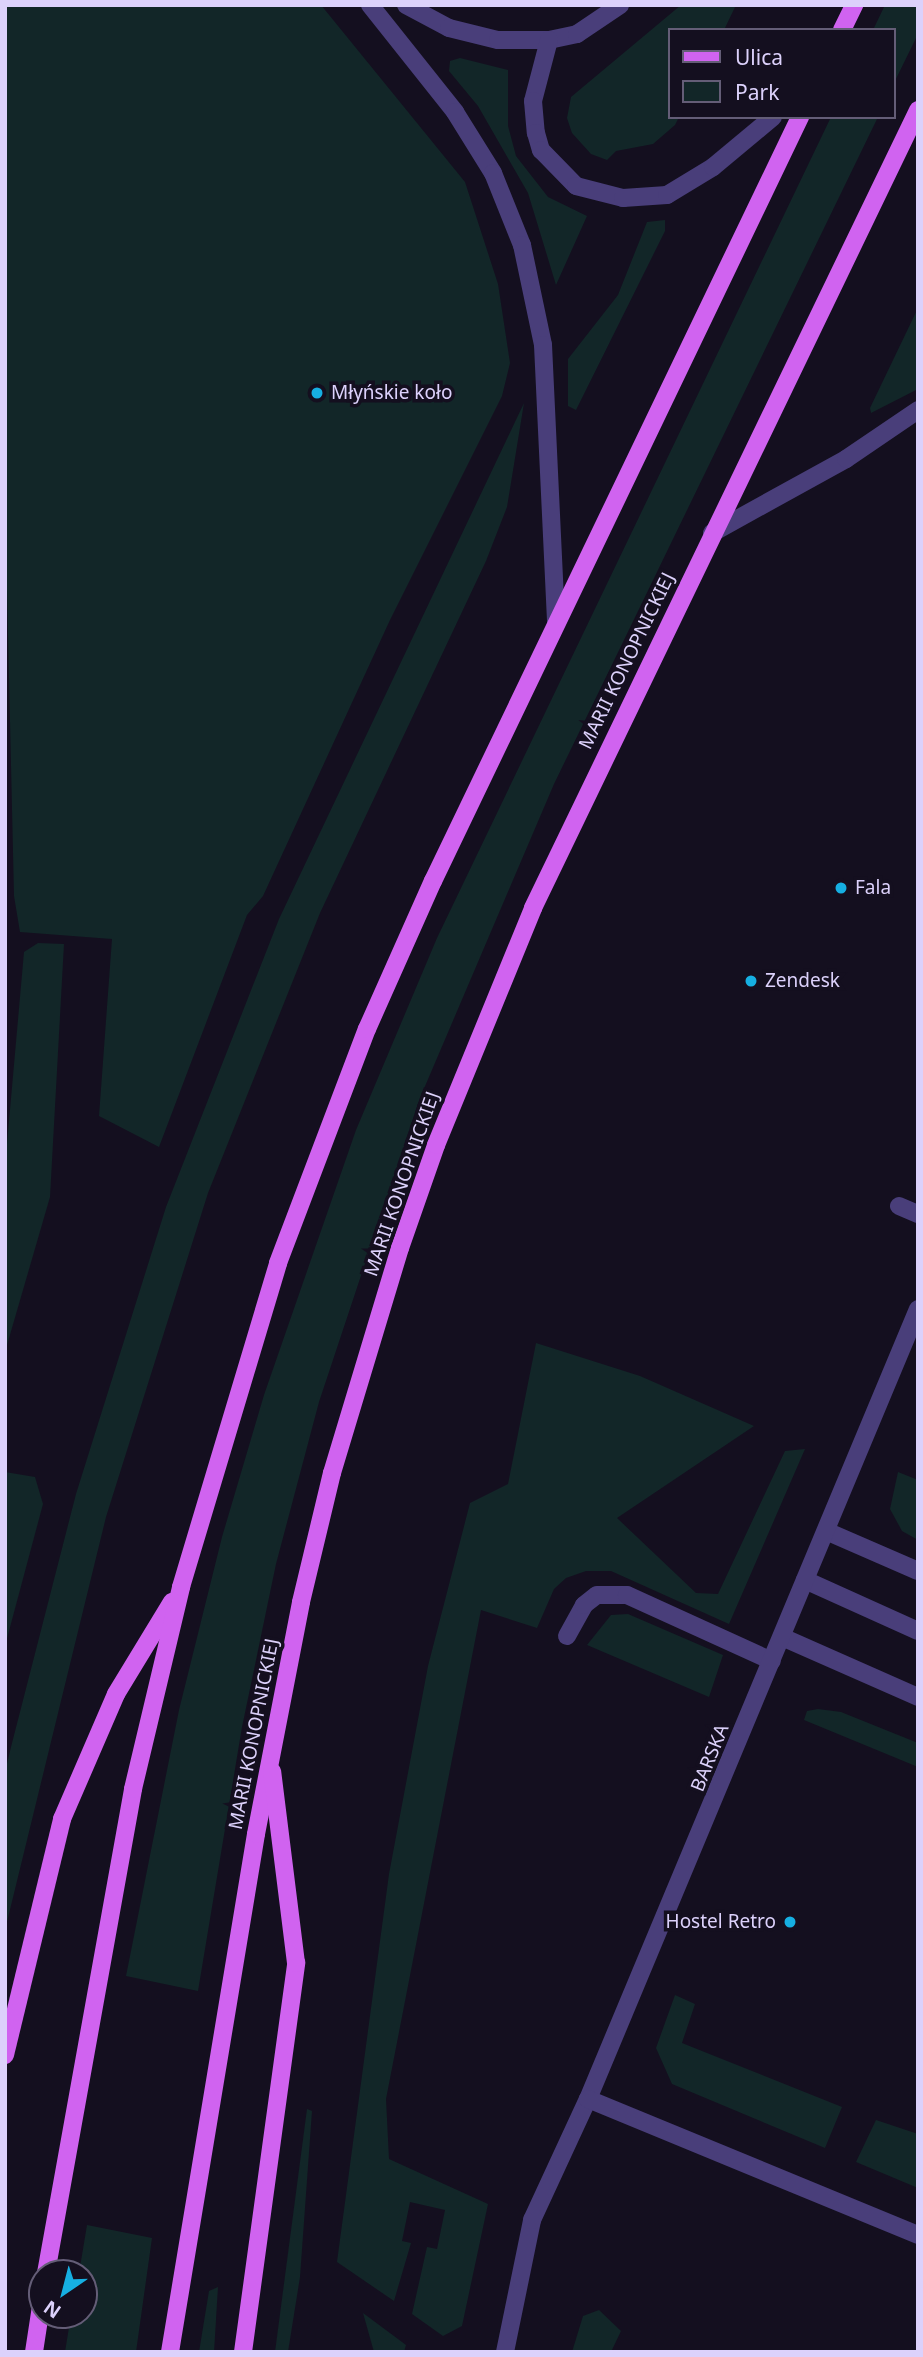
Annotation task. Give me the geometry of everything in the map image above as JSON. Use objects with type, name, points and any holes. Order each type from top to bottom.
[{"type":"main road","points":[[843,28],[854,5]]},
{"type":"main road","name":"MARII KONOPNICKIEJ","points":[[170,2352],[270,1754],[332,1473],[436,1145],[533,908],[918,110]]},
{"type":"main road","points":[[49,2259],[133,1789],[181,1587],[278,1263],[367,1029],[556,622],[799,119]]},
{"type":"main road","points":[[5,2055],[62,1819],[116,1694],[181,1587]]},
{"type":"main road","points":[[243,2352],[296,1963],[270,1754]]},
{"type":"main road","points":[[34,2352],[38,2329]]},
{"type":"street","points":[[370,5],[455,112],[493,173],[522,245],[543,345],[556,622]]},
{"type":"street","points":[[406,5],[449,28],[498,40],[549,40],[577,34],[620,5]]},
{"type":"street","points":[[549,40],[533,101],[536,133],[541,150],[576,186],[623,198],[667,195],[713,167],[771,119]]},
{"type":"street","points":[[712,533],[845,459],[918,411]]},
{"type":"street","points":[[899,1206],[918,1214]]},
{"type":"street","name":"BARSKA","points":[[505,2352],[531,2220],[588,2099],[918,1309]]},
{"type":"street","points":[[826,1531],[918,1571]]},
{"type":"street","points":[[805,1580],[918,1631]]},
{"type":"street","points":[[567,1636],[579,1612],[597,1595],[627,1595],[772,1661]]},
{"type":"street","points":[[782,1637],[918,1697]]},
{"type":"street","points":[[588,2099],[918,2235]]},
{"type":"green space","points":[[5,5],[321,5],[465,182],[498,284],[510,363],[502,396],[390,620],[263,896],[247,915],[159,1147],[99,1116],[112,939],[20,932],[14,896],[5,502]]},
{"type":"green space","points":[[681,5],[736,5],[725,28],[668,28],[668,119],[678,119],[675,125],[653,144],[616,151],[607,160],[591,154],[572,133],[567,118],[571,97]]},
{"type":"green space","points":[[885,5],[918,5],[918,34],[895,81],[895,28],[874,28]]},
{"type":"green space","points":[[460,58],[508,70],[508,126],[516,156],[548,197],[587,216],[556,285],[528,193],[478,106],[449,71],[450,61]]},
{"type":"green space","points":[[830,119],[877,119],[554,784],[420,1098],[319,1402],[276,1564],[242,1727],[198,1991],[126,1976],[179,1710],[222,1537],[264,1395],[356,1130],[437,938]]},
{"type":"green space","points":[[665,220],[665,231],[576,410],[568,406],[568,359],[618,295],[647,222]]},
{"type":"green space","points":[[918,308],[918,389],[871,413],[870,408]]},
{"type":"green space","points":[[524,403],[507,507],[486,561],[320,913],[208,1193],[106,1517],[5,1930],[5,1772],[76,1494],[166,1207],[279,919]]},
{"type":"green space","points":[[38,943],[64,944],[50,1197],[5,1352],[5,1166],[24,952]]},
{"type":"green space","points":[[536,1343],[640,1376],[754,1426],[617,1518],[696,1593],[718,1594],[785,1451],[805,1449],[729,1624],[611,1571],[586,1571],[566,1578],[554,1589],[537,1628],[481,1610],[386,2099],[389,2159],[488,2204],[462,2326],[443,2336],[412,2314],[427,2247],[437,2249],[445,2210],[410,2202],[402,2241],[411,2243],[394,2301],[337,2262],[389,1874],[428,1666],[470,1503],[508,1484]]},
{"type":"green space","points":[[5,1472],[35,1477],[43,1504],[5,1646]]},
{"type":"green space","points":[[898,1472],[918,1480],[918,1540],[902,1531],[890,1509]]},
{"type":"green space","points":[[628,1614],[723,1655],[709,1697],[587,1645],[611,1615]]},
{"type":"green space","points":[[818,1709],[841,1712],[918,1743],[918,1767],[804,1720],[807,1711]]},
{"type":"green space","points":[[675,1995],[695,2004],[682,2043],[842,2107],[825,2148],[672,2084],[656,2048]]},
{"type":"green space","points":[[307,2109],[312,2111],[300,2277],[288,2352],[275,2352]]},
{"type":"green space","points":[[876,2120],[918,2134],[918,2188],[856,2162]]},
{"type":"green space","points":[[87,2225],[152,2238],[136,2352],[65,2352],[69,2329],[98,2329],[98,2259],[81,2259]]},
{"type":"green space","points":[[218,2287],[214,2352],[199,2352],[209,2291]]},
{"type":"green space","points":[[599,2310],[621,2331],[611,2352],[572,2352],[583,2316]]},
{"type":"green space","points":[[363,2313],[406,2345],[404,2352],[374,2352]]},
{"type":"place","name":"Młyńskie koło","points":[[317,393]]},
{"type":"place","name":"Fala","points":[[841,888]]},
{"type":"place","name":"Zendesk","points":[[751,981]]},
{"type":"place","name":"Hostel Retro","points":[[790,1922]]}]
